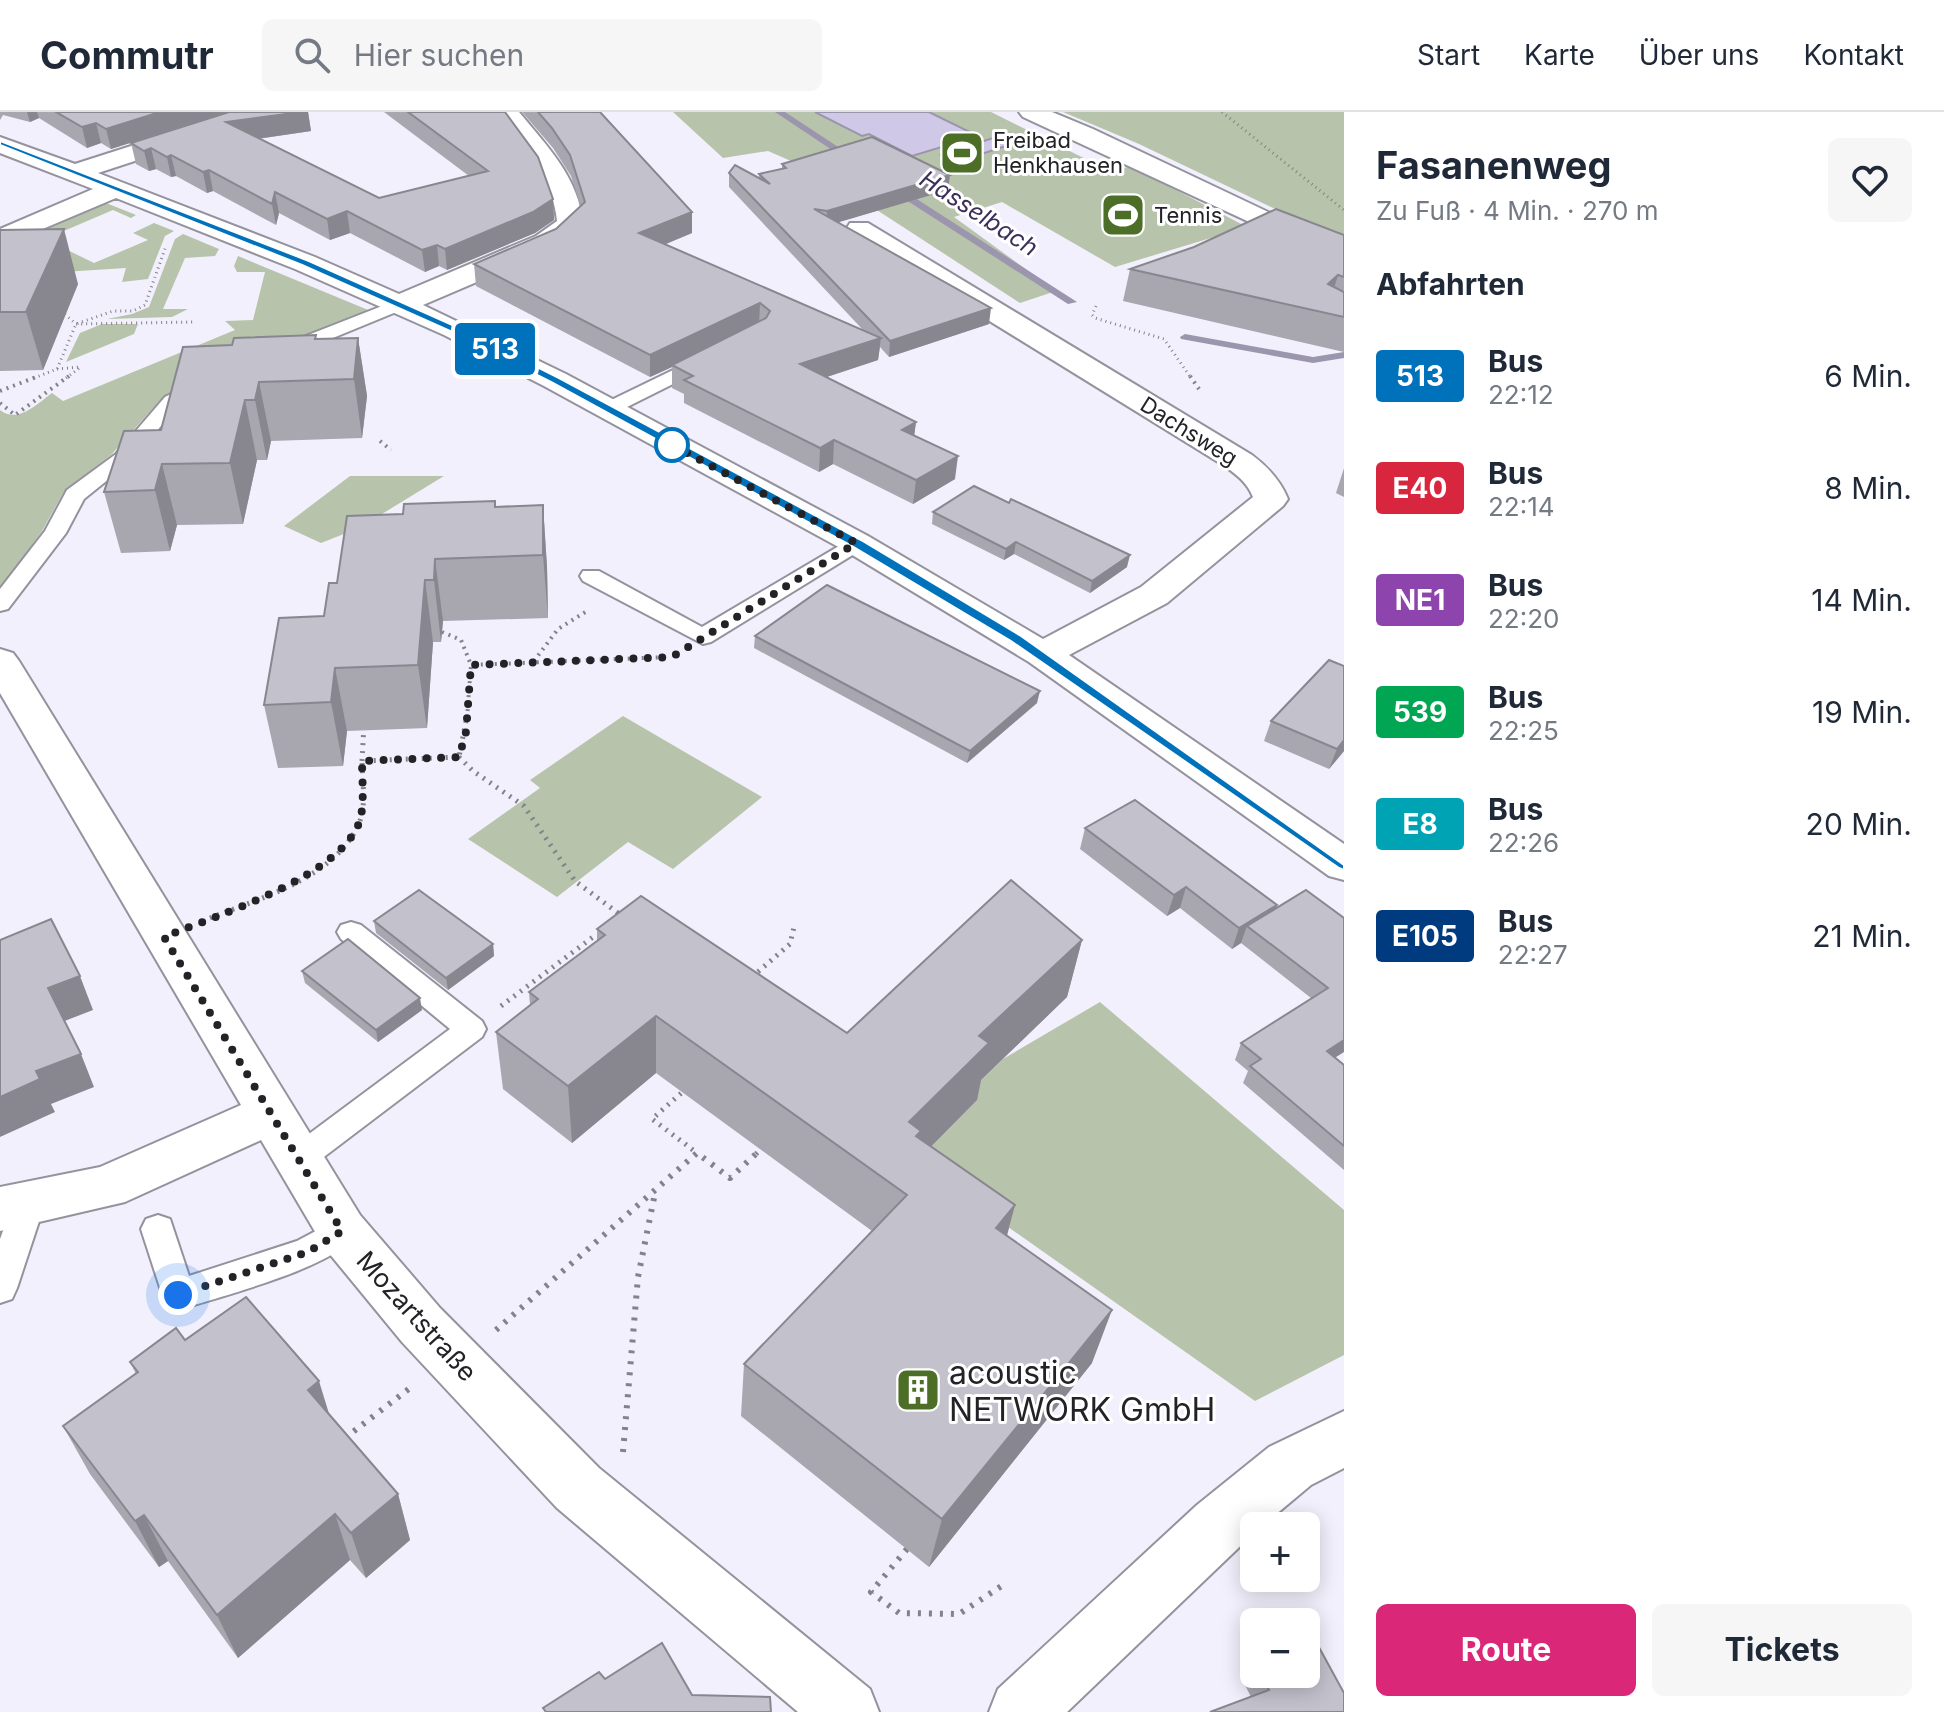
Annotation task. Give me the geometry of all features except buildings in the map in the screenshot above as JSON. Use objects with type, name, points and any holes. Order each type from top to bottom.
[{"type":"street","points":[[74,173],[261,112]]},
{"type":"street","points":[[400,304],[546,242],[570,224],[571,205],[559,179],[506,112]]},
{"type":"street","points":[[1031,112],[1084,134],[1344,258]]},
{"type":"street","points":[[0,144],[197,220],[400,304],[608,409],[856,543],[1042,654],[1344,865]]},
{"type":"street","points":[[0,239],[116,189]]},
{"type":"street","name":"Dachsweg","points":[[859,229],[1234,458],[1266,483],[1271,499],[1154,595],[1042,654]]},
{"type":"street","name":"Mozartstraße","points":[[0,661],[269,1114],[342,1231],[421,1325],[578,1488],[847,1712]]},
{"type":"street","points":[[14,1206],[107,1187],[269,1114]]},
{"type":"street","points":[[1021,1712],[1218,1525],[1290,1466],[1344,1438]]},
{"type":"lane","points":[[260,362],[400,304]]},
{"type":"lane","points":[[608,409],[717,354]]},
{"type":"lane","points":[[0,604],[55,533],[75,495],[123,458],[172,401],[218,379]]},
{"type":"lane","points":[[591,576],[703,637],[856,543]]},
{"type":"lane","points":[[297,1160],[471,1029],[351,932]]},
{"type":"lane","points":[[0,1288],[14,1206]]},
{"type":"lane","points":[[158,1229],[178,1295],[308,1252],[342,1231]]},
{"type":"path","points":[[1222,112],[1344,210]]},
{"type":"path","points":[[57,369],[76,324],[113,311],[133,311],[145,305],[168,240],[197,220]]},
{"type":"path","points":[[1096,306],[1092,315],[1164,339]]},
{"type":"path","points":[[58,308],[76,324],[194,322]]},
{"type":"path","points":[[0,391],[57,369],[81,367],[15,415],[0,403]]},
{"type":"path","points":[[380,441],[391,450]]},
{"type":"path","points":[[534,662],[558,629],[619,592]]},
{"type":"path","points":[[442,632],[461,640],[471,665],[466,732],[459,757]]},
{"type":"path","points":[[471,665],[672,657],[703,637]]},
{"type":"path","points":[[164,937],[290,885],[338,854],[360,822],[364,716]]},
{"type":"path","points":[[362,761],[459,757],[473,771],[524,806],[575,881],[607,902],[632,925]]},
{"type":"path","points":[[747,981],[790,944],[794,927]]},
{"type":"path","points":[[471,1029],[597,934],[612,934]]},
{"type":"path","points":[[690,1085],[652,1119],[730,1178],[760,1150]]},
{"type":"path","points":[[343,1439],[455,1360],[697,1153]]},
{"type":"path","points":[[617,1521],[638,1277],[655,1190]]},
{"type":"path","points":[[907,1549],[871,1592],[899,1613],[959,1614],[1006,1583]]},
{"type":"green space","points":[[673,112],[991,112],[1112,172],[1130,166],[1247,227],[1115,267],[1002,202],[954,217],[1056,291],[1020,303],[823,175],[768,151],[723,158]]},
{"type":"green space","points":[[1063,112],[1344,112],[1344,242],[1139,144]]},
{"type":"green space","points":[[106,203],[136,215],[131,218],[113,210],[45,239],[94,263],[148,240],[133,233],[154,223],[174,231],[165,236],[148,279],[122,282],[126,268],[63,272],[0,243],[86,206]]},
{"type":"green space","points":[[183,234],[219,249],[215,256],[185,258],[163,309],[188,309],[172,317],[107,319],[149,307],[175,239]]},
{"type":"green space","points":[[238,256],[373,312],[161,399],[111,455],[63,493],[42,531],[0,589],[0,410],[7,414],[20,414],[52,393],[63,401],[235,330],[225,321],[253,320],[265,272],[237,272],[234,266]]},
{"type":"green space","points":[[102,324],[138,324],[134,334],[66,362],[80,333]]},
{"type":"green space","points":[[350,476],[444,476],[359,528],[321,543],[284,526]]},
{"type":"green space","points":[[623,716],[762,797],[673,869],[628,842],[557,897],[468,839],[540,788],[530,780]]},
{"type":"green space","points":[[1100,1002],[1344,1210],[1344,1355],[1255,1401],[916,1162],[977,1100],[968,1093],[1003,1059]]},
{"type":"shaded area","points":[[815,112],[929,112],[978,136],[912,156],[869,134],[862,136]]},
{"type":"shaded area","points":[[996,137],[1012,144],[957,162],[941,155]]},
{"type":"waterway","name":"Hasselbach","points":[[779,112],[853,160]]},
{"type":"waterway","name":"Hasselbach","points":[[895,189],[1072,302]]},
{"type":"waterway","name":"Hasselbach","points":[[1185,337],[1313,360],[1344,355]]},
{"type":"bus line","name":"513","points":[[0,144],[305,263],[454,329],[555,380],[856,543],[1042,654],[1344,865]]},
{"type":"place","name":"Freibad Henkhausen","points":[[962,153]]},
{"type":"place","name":"Tennis","points":[[1123,215]]},
{"type":"place","name":"acoustic NETWORK GmbH","points":[[918,1390]]},
{"type":"route","points":[[178,1295],[308,1252],[342,1231],[164,937],[290,885],[338,854],[360,822],[362,761],[459,757],[466,732],[471,665],[672,657],[856,543],[672,445]]}]
